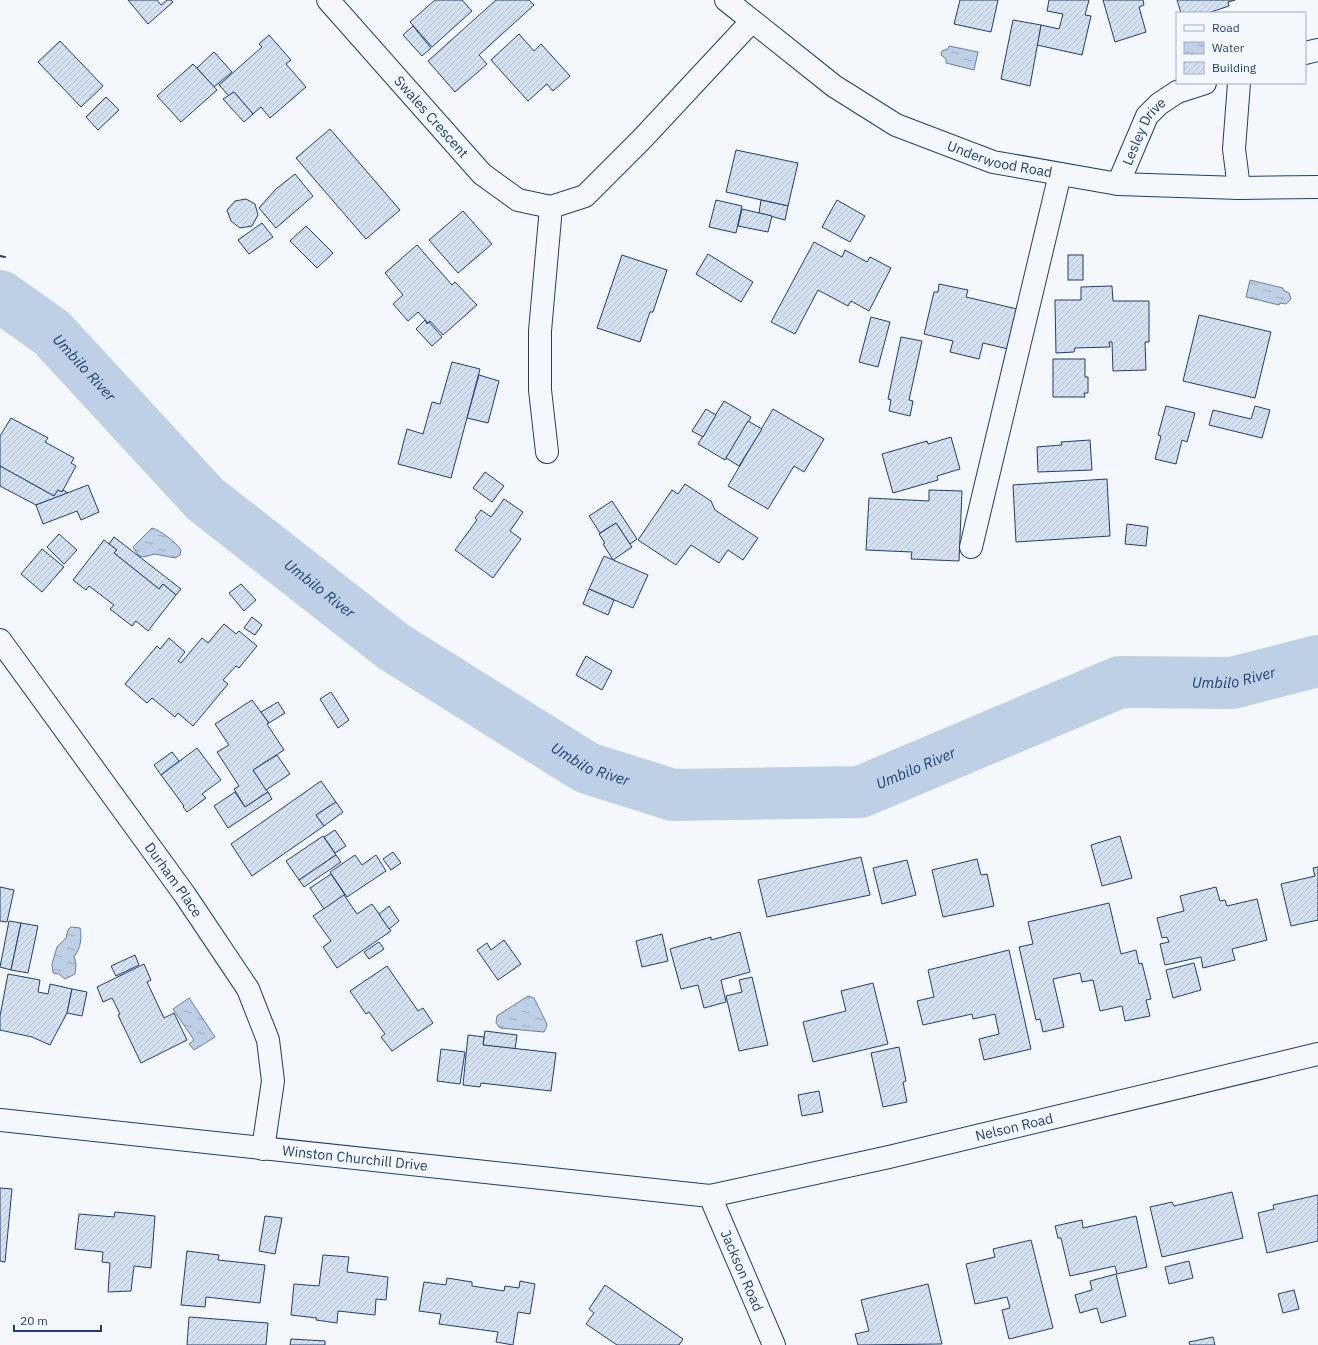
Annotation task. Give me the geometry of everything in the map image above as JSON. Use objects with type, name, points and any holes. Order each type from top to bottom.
[{"type":"street","name":"Swales Crescent","points":[[328,0],[482,174],[518,200],[551,206],[585,196],[642,139],[752,21]]},
{"type":"street","name":"Underwood Road","points":[[726,0],[834,86],[896,125],[993,162],[1118,184],[1239,188],[1318,187]]},
{"type":"street","points":[[1306,53],[1318,50]]},
{"type":"street","name":"Lesley Drive","points":[[1118,184],[1146,116],[1159,104],[1177,92],[1202,84]]},
{"type":"street","points":[[1239,84],[1234,149],[1239,188]]},
{"type":"street","points":[[971,547],[1060,174]]},
{"type":"street","points":[[547,452],[540,390],[540,331],[551,206]]},
{"type":"street","name":"Durham Place","points":[[0,640],[185,895],[248,989],[268,1040],[273,1081],[263,1149]]},
{"type":"street","name":"Nelson Road","points":[[710,1196],[889,1157],[1318,1054]]},
{"type":"street","name":"Winston Churchill Drive","points":[[0,1120],[710,1196]]},
{"type":"street","name":"Jackson Road","points":[[710,1196],[774,1345]]},
{"type":"water","points":[[949,46],[978,52],[974,70],[946,63],[946,59],[941,55],[942,51],[948,49]]},
{"type":"water","points":[[1250,280],[1283,288],[1283,290],[1289,293],[1291,299],[1286,304],[1280,303],[1279,305],[1246,297]]},
{"type":"water","points":[[152,528],[172,540],[181,550],[180,555],[175,558],[155,554],[144,557],[139,556],[133,547]]},
{"type":"water","points":[[71,927],[80,928],[81,939],[80,946],[74,956],[76,965],[75,974],[65,979],[59,974],[53,973],[52,964],[57,947],[66,938],[68,930]]},
{"type":"water","points":[[528,996],[534,998],[546,1022],[547,1026],[544,1032],[500,1028],[496,1023],[497,1016]]},
{"type":"water","points":[[189,998],[215,1037],[194,1050],[189,1044],[194,1040],[173,1009]]},
{"type":"building","points":[[128,0],[157,0],[161,5],[167,0],[171,0],[173,2],[148,24]]},
{"type":"building","points":[[435,0],[462,0],[472,11],[432,47],[410,22]]},
{"type":"building","points":[[496,0],[529,0],[534,5],[479,55],[487,64],[455,92],[428,61]]},
{"type":"building","points":[[960,0],[998,0],[991,32],[954,24]]},
{"type":"building","points":[[1049,0],[1089,0],[1085,15],[1091,16],[1082,55],[1037,45],[1041,25],[1059,29],[1063,14],[1047,11]]},
{"type":"building","points":[[1103,0],[1143,0],[1144,5],[1139,7],[1146,32],[1115,42]]},
{"type":"building","points":[[1177,0],[1235,0],[1228,2],[1229,6],[1211,12],[1181,12]]},
{"type":"building","points":[[1013,20],[1041,25],[1030,86],[1001,79]]},
{"type":"building","points":[[413,26],[431,48],[422,56],[403,35]]},
{"type":"building","points":[[519,34],[534,51],[541,44],[570,76],[553,91],[547,84],[528,101],[491,60]]},
{"type":"building","points":[[269,35],[291,60],[286,64],[306,87],[270,118],[261,107],[253,114],[234,92],[229,96],[219,85],[262,47],[259,44]]},
{"type":"building","points":[[60,41],[103,86],[81,107],[38,62]]},
{"type":"building","points":[[214,52],[232,72],[214,87],[197,68]]},
{"type":"building","points":[[193,64],[217,90],[181,122],[157,96]]},
{"type":"building","points":[[234,92],[253,114],[244,122],[223,99]]},
{"type":"building","points":[[106,97],[119,110],[98,130],[86,117]]},
{"type":"building","points":[[330,129],[400,210],[366,239],[296,158]]},
{"type":"building","points":[[736,150],[798,163],[788,206],[726,192]]},
{"type":"building","points":[[295,174],[313,196],[276,228],[259,208],[276,189]]},
{"type":"building","points":[[246,199],[255,204],[258,215],[252,226],[240,228],[231,221],[227,210],[235,201]]},
{"type":"building","points":[[716,200],[742,206],[736,233],[709,227]]},
{"type":"building","points":[[761,200],[788,206],[785,220],[759,213]]},
{"type":"building","points":[[837,200],[865,216],[850,242],[822,227]]},
{"type":"building","points":[[742,209],[772,216],[768,232],[738,226]]},
{"type":"building","points":[[463,211],[492,244],[458,273],[429,240]]},
{"type":"building","points":[[262,223],[273,237],[249,254],[238,240]]},
{"type":"building","points":[[306,226],[333,253],[317,268],[290,241]]},
{"type":"building","points":[[814,242],[842,257],[845,250],[867,262],[870,257],[891,268],[869,311],[851,301],[848,306],[818,290],[795,334],[771,322]]},
{"type":"building","points":[[417,245],[452,285],[455,282],[477,305],[443,335],[430,321],[428,323],[418,312],[408,321],[393,304],[403,295],[385,273]]},
{"type":"building","points":[[708,254],[753,282],[741,302],[696,274]]},
{"type":"building","points":[[622,255],[667,270],[653,312],[650,312],[640,342],[597,328]]},
{"type":"building","points":[[1068,255],[1083,255],[1083,280],[1068,280]]},
{"type":"building","points":[[939,284],[968,290],[966,297],[1017,309],[1008,349],[983,343],[979,359],[950,352],[953,341],[924,334],[934,292],[938,292]]},
{"type":"building","points":[[1112,286],[1113,301],[1149,301],[1149,342],[1145,342],[1146,370],[1113,371],[1112,342],[1109,342],[1110,347],[1075,348],[1074,352],[1056,353],[1055,300],[1081,300],[1081,287]]},
{"type":"building","points":[[1199,315],[1271,332],[1255,398],[1183,381]]},
{"type":"building","points":[[871,317],[890,322],[878,367],[859,362]]},
{"type":"building","points":[[425,320],[427,324],[429,322],[442,337],[432,346],[416,329]]},
{"type":"building","points":[[901,337],[922,341],[909,400],[913,401],[910,416],[889,411],[891,400],[888,399]]},
{"type":"building","points":[[1053,359],[1085,359],[1085,377],[1088,377],[1088,393],[1084,393],[1085,397],[1053,397]]},
{"type":"building","points":[[452,362],[480,369],[451,478],[398,464],[407,429],[423,434],[432,402],[440,404]]},
{"type":"building","points":[[479,375],[499,381],[488,423],[467,418]]},
{"type":"building","points":[[724,401],[751,417],[725,460],[698,444]]},
{"type":"building","points":[[1166,406],[1195,413],[1187,442],[1182,440],[1176,464],[1155,459],[1161,436],[1158,435]]},
{"type":"building","points":[[1255,406],[1270,410],[1262,438],[1209,425],[1213,410],[1251,419]]},
{"type":"building","points":[[706,409],[716,415],[703,437],[692,431]]},
{"type":"building","points":[[773,409],[824,439],[804,472],[794,466],[768,509],[728,486]]},
{"type":"building","points":[[11,418],[48,438],[45,442],[74,458],[71,463],[76,466],[62,492],[58,490],[54,496],[0,466],[0,436]]},
{"type":"building","points":[[748,421],[762,429],[739,466],[726,458]]},
{"type":"building","points":[[951,437],[960,469],[937,476],[938,480],[893,493],[882,454],[927,441],[928,444]]},
{"type":"building","points":[[1090,440],[1092,470],[1038,472],[1037,447],[1062,445],[1061,442]]},
{"type":"building","points":[[0,466],[54,496],[58,490],[62,492],[63,490],[68,493],[36,505],[0,486]]},
{"type":"building","points":[[485,472],[504,486],[492,502],[473,488]]},
{"type":"building","points":[[1107,479],[1110,536],[1016,542],[1013,485]]},
{"type":"building","points":[[685,484],[711,501],[715,510],[758,538],[743,560],[728,550],[719,563],[691,545],[676,565],[638,540],[672,490],[678,494]]},
{"type":"building","points":[[88,485],[99,512],[81,520],[77,511],[43,524],[36,505]]},
{"type":"building","points":[[929,490],[962,491],[959,561],[911,559],[912,552],[866,550],[869,498],[929,501]]},
{"type":"building","points":[[504,499],[523,512],[510,531],[521,539],[493,578],[455,550],[477,520],[475,518],[481,510],[491,517]]},
{"type":"building","points":[[612,501],[637,539],[630,544],[616,523],[600,533],[589,516]]},
{"type":"building","points":[[616,523],[632,547],[613,560],[603,544],[605,543],[599,534]]},
{"type":"building","points":[[1127,524],[1148,527],[1146,546],[1125,544]]},
{"type":"building","points":[[59,534],[77,550],[64,564],[47,547]]},
{"type":"building","points":[[114,537],[181,589],[176,595],[163,584],[159,589],[114,553],[117,550],[109,544]]},
{"type":"building","points":[[104,540],[117,550],[114,553],[159,589],[163,584],[176,595],[148,631],[136,621],[132,626],[110,609],[114,605],[89,586],[86,590],[73,580]]},
{"type":"building","points":[[42,549],[64,567],[42,592],[21,574]]},
{"type":"building","points":[[604,556],[648,575],[633,608],[589,589]]},
{"type":"building","points":[[241,584],[256,600],[244,611],[229,593]]},
{"type":"building","points":[[589,589],[614,600],[608,615],[583,604]]},
{"type":"building","points":[[252,617],[262,625],[255,635],[244,628]]},
{"type":"building","points":[[224,624],[236,634],[239,631],[257,646],[239,668],[236,666],[223,680],[228,684],[193,726],[178,713],[175,717],[152,698],[147,703],[125,684],[157,646],[160,649],[169,638],[185,652],[178,661],[181,663],[202,638],[208,643]]},
{"type":"building","points":[[586,656],[612,671],[602,690],[576,675]]},
{"type":"building","points":[[331,692],[349,720],[338,728],[320,699]]},
{"type":"building","points":[[252,700],[269,723],[267,724],[284,750],[253,770],[268,792],[245,807],[234,789],[239,786],[217,752],[229,745],[215,724]]},
{"type":"building","points":[[278,702],[285,713],[269,723],[261,712]]},
{"type":"building","points":[[197,748],[221,780],[202,794],[206,798],[187,812],[161,775]]},
{"type":"building","points":[[172,752],[179,761],[161,775],[154,765]]},
{"type":"building","points":[[277,755],[290,774],[266,790],[253,770]]},
{"type":"building","points":[[321,781],[336,802],[316,815],[324,826],[252,876],[231,844]]},
{"type":"building","points":[[235,792],[245,807],[268,792],[272,799],[228,828],[214,806]]},
{"type":"building","points":[[336,802],[343,812],[324,826],[316,815]]},
{"type":"building","points":[[335,830],[346,846],[335,853],[324,837]]},
{"type":"building","points":[[323,836],[336,855],[299,880],[286,861]]},
{"type":"building","points":[[1120,836],[1132,878],[1102,886],[1091,845]]},
{"type":"building","points":[[393,852],[401,863],[391,870],[383,859]]},
{"type":"building","points":[[336,855],[341,862],[304,887],[299,880]]},
{"type":"building","points":[[355,855],[362,865],[376,855],[386,871],[347,897],[330,872]]},
{"type":"building","points":[[861,857],[870,895],[767,917],[758,880]]},
{"type":"building","points":[[977,859],[981,875],[987,874],[994,906],[943,917],[932,870]]},
{"type":"building","points":[[907,860],[916,895],[882,904],[873,868]]},
{"type":"building","points":[[1318,867],[1318,920],[1291,926],[1281,884],[1315,876],[1313,868]]},
{"type":"building","points":[[331,874],[345,895],[324,909],[310,888]]},
{"type":"building","points":[[0,887],[14,890],[7,922],[0,921]]},
{"type":"building","points":[[1216,887],[1220,901],[1225,900],[1227,906],[1257,899],[1267,940],[1232,949],[1235,960],[1203,968],[1201,957],[1165,965],[1160,944],[1169,942],[1167,937],[1162,938],[1157,918],[1184,911],[1180,896]]},
{"type":"building","points":[[344,895],[357,914],[372,904],[391,931],[337,968],[323,947],[331,941],[313,916]]},
{"type":"building","points":[[1109,903],[1121,954],[1136,950],[1139,964],[1142,963],[1151,999],[1146,1000],[1150,1016],[1125,1021],[1122,1006],[1100,1011],[1093,980],[1082,982],[1080,973],[1053,979],[1064,1027],[1043,1032],[1040,1019],[1036,1020],[1019,947],[1033,944],[1028,922]]},
{"type":"building","points":[[389,906],[399,921],[389,929],[379,914]]},
{"type":"building","points":[[9,921],[21,923],[11,970],[0,967]]},
{"type":"building","points":[[21,923],[38,926],[28,973],[11,970]]},
{"type":"building","points":[[740,932],[750,972],[721,980],[726,1002],[704,1008],[698,985],[681,989],[670,949],[711,937],[711,940]]},
{"type":"building","points":[[662,934],[668,961],[642,967],[636,941]]},
{"type":"building","points":[[504,940],[521,964],[498,980],[477,950],[487,943],[491,950]]},
{"type":"building","points":[[379,942],[384,949],[369,959],[364,952]]},
{"type":"building","points":[[1009,950],[1031,1049],[984,1060],[979,1039],[999,1034],[995,1014],[973,1019],[972,1014],[923,1025],[917,1001],[934,997],[928,970]]},
{"type":"building","points":[[135,955],[139,965],[116,976],[111,966]]},
{"type":"building","points":[[1194,963],[1201,990],[1173,998],[1166,970]]},
{"type":"building","points":[[144,964],[151,980],[147,982],[164,1018],[174,1013],[187,1040],[141,1063],[118,1015],[120,1014],[112,998],[103,1002],[97,987]]},
{"type":"building","points":[[387,966],[418,1011],[423,1008],[433,1023],[392,1051],[381,1037],[385,1034],[369,1012],[366,1014],[350,991]]},
{"type":"building","points":[[8,974],[40,980],[38,992],[48,994],[50,984],[72,989],[67,1013],[50,1045],[32,1037],[0,1030],[0,1016]]},
{"type":"building","points":[[752,977],[768,1045],[739,1051],[726,996],[742,992],[739,980]]},
{"type":"building","points":[[873,983],[888,1044],[813,1062],[803,1022],[846,1011],[841,991]]},
{"type":"building","points":[[72,989],[87,992],[82,1016],[67,1013]]},
{"type":"building","points":[[485,1031],[517,1035],[515,1049],[483,1045]]},
{"type":"building","points":[[468,1035],[484,1037],[483,1045],[556,1053],[551,1091],[481,1083],[480,1087],[463,1085]]},
{"type":"building","points":[[899,1047],[906,1081],[903,1082],[907,1102],[883,1107],[871,1053]]},
{"type":"building","points":[[441,1049],[465,1052],[460,1084],[437,1081]]},
{"type":"building","points":[[819,1091],[823,1112],[802,1116],[798,1095]]},
{"type":"building","points":[[0,1188],[12,1189],[5,1262],[0,1261]]},
{"type":"building","points":[[1232,1192],[1243,1238],[1162,1257],[1150,1207],[1172,1202],[1174,1206]]},
{"type":"building","points":[[1318,1195],[1318,1241],[1267,1253],[1258,1213],[1274,1209],[1273,1205]]},
{"type":"building","points":[[115,1212],[155,1216],[151,1268],[134,1266],[131,1291],[108,1292],[110,1263],[102,1262],[103,1252],[75,1249],[79,1214],[114,1217]]},
{"type":"building","points":[[265,1216],[282,1218],[275,1254],[259,1251]]},
{"type":"building","points":[[1136,1216],[1147,1267],[1117,1274],[1115,1266],[1070,1276],[1061,1238],[1058,1238],[1055,1226],[1082,1220],[1083,1228]]},
{"type":"building","points":[[1031,1240],[1053,1328],[1009,1339],[1002,1310],[1010,1308],[1007,1297],[975,1304],[966,1264],[995,1257],[993,1249]]},
{"type":"building","points":[[187,1251],[219,1255],[218,1260],[265,1265],[260,1303],[206,1297],[205,1307],[181,1305]]},
{"type":"building","points":[[323,1255],[349,1257],[347,1272],[388,1277],[386,1300],[376,1299],[375,1315],[338,1311],[337,1323],[316,1320],[317,1318],[291,1315],[294,1284],[319,1286]]},
{"type":"building","points":[[1189,1261],[1193,1278],[1169,1284],[1165,1267]]},
{"type":"building","points":[[1116,1274],[1126,1316],[1101,1323],[1097,1308],[1080,1313],[1075,1295],[1092,1290],[1090,1281]]},
{"type":"building","points":[[447,1278],[472,1282],[472,1286],[504,1291],[505,1286],[519,1288],[520,1281],[535,1284],[530,1314],[518,1312],[513,1345],[496,1342],[498,1332],[439,1324],[441,1314],[419,1311],[424,1282],[446,1285]]},
{"type":"building","points":[[928,1284],[942,1344],[858,1345],[855,1334],[869,1331],[861,1300]]},
{"type":"building","points":[[605,1285],[683,1339],[679,1345],[617,1345],[586,1324],[594,1313],[589,1309]]},
{"type":"building","points":[[1294,1290],[1299,1309],[1283,1313],[1278,1294]]},
{"type":"building","points":[[189,1317],[268,1323],[266,1345],[187,1345]]},
{"type":"building","points":[[1213,1337],[1215,1345],[1190,1345],[1189,1342]]},
{"type":"building","points":[[291,1339],[325,1341],[325,1345],[290,1345]]},
{"type":"waterway","name":"Umbilo River","points":[[0,296],[52,333],[205,499],[394,647],[587,768],[673,795],[860,792],[1120,682],[1232,683],[1318,661]]},
{"type":"wall","points":[[0,256],[5,257]]}]
